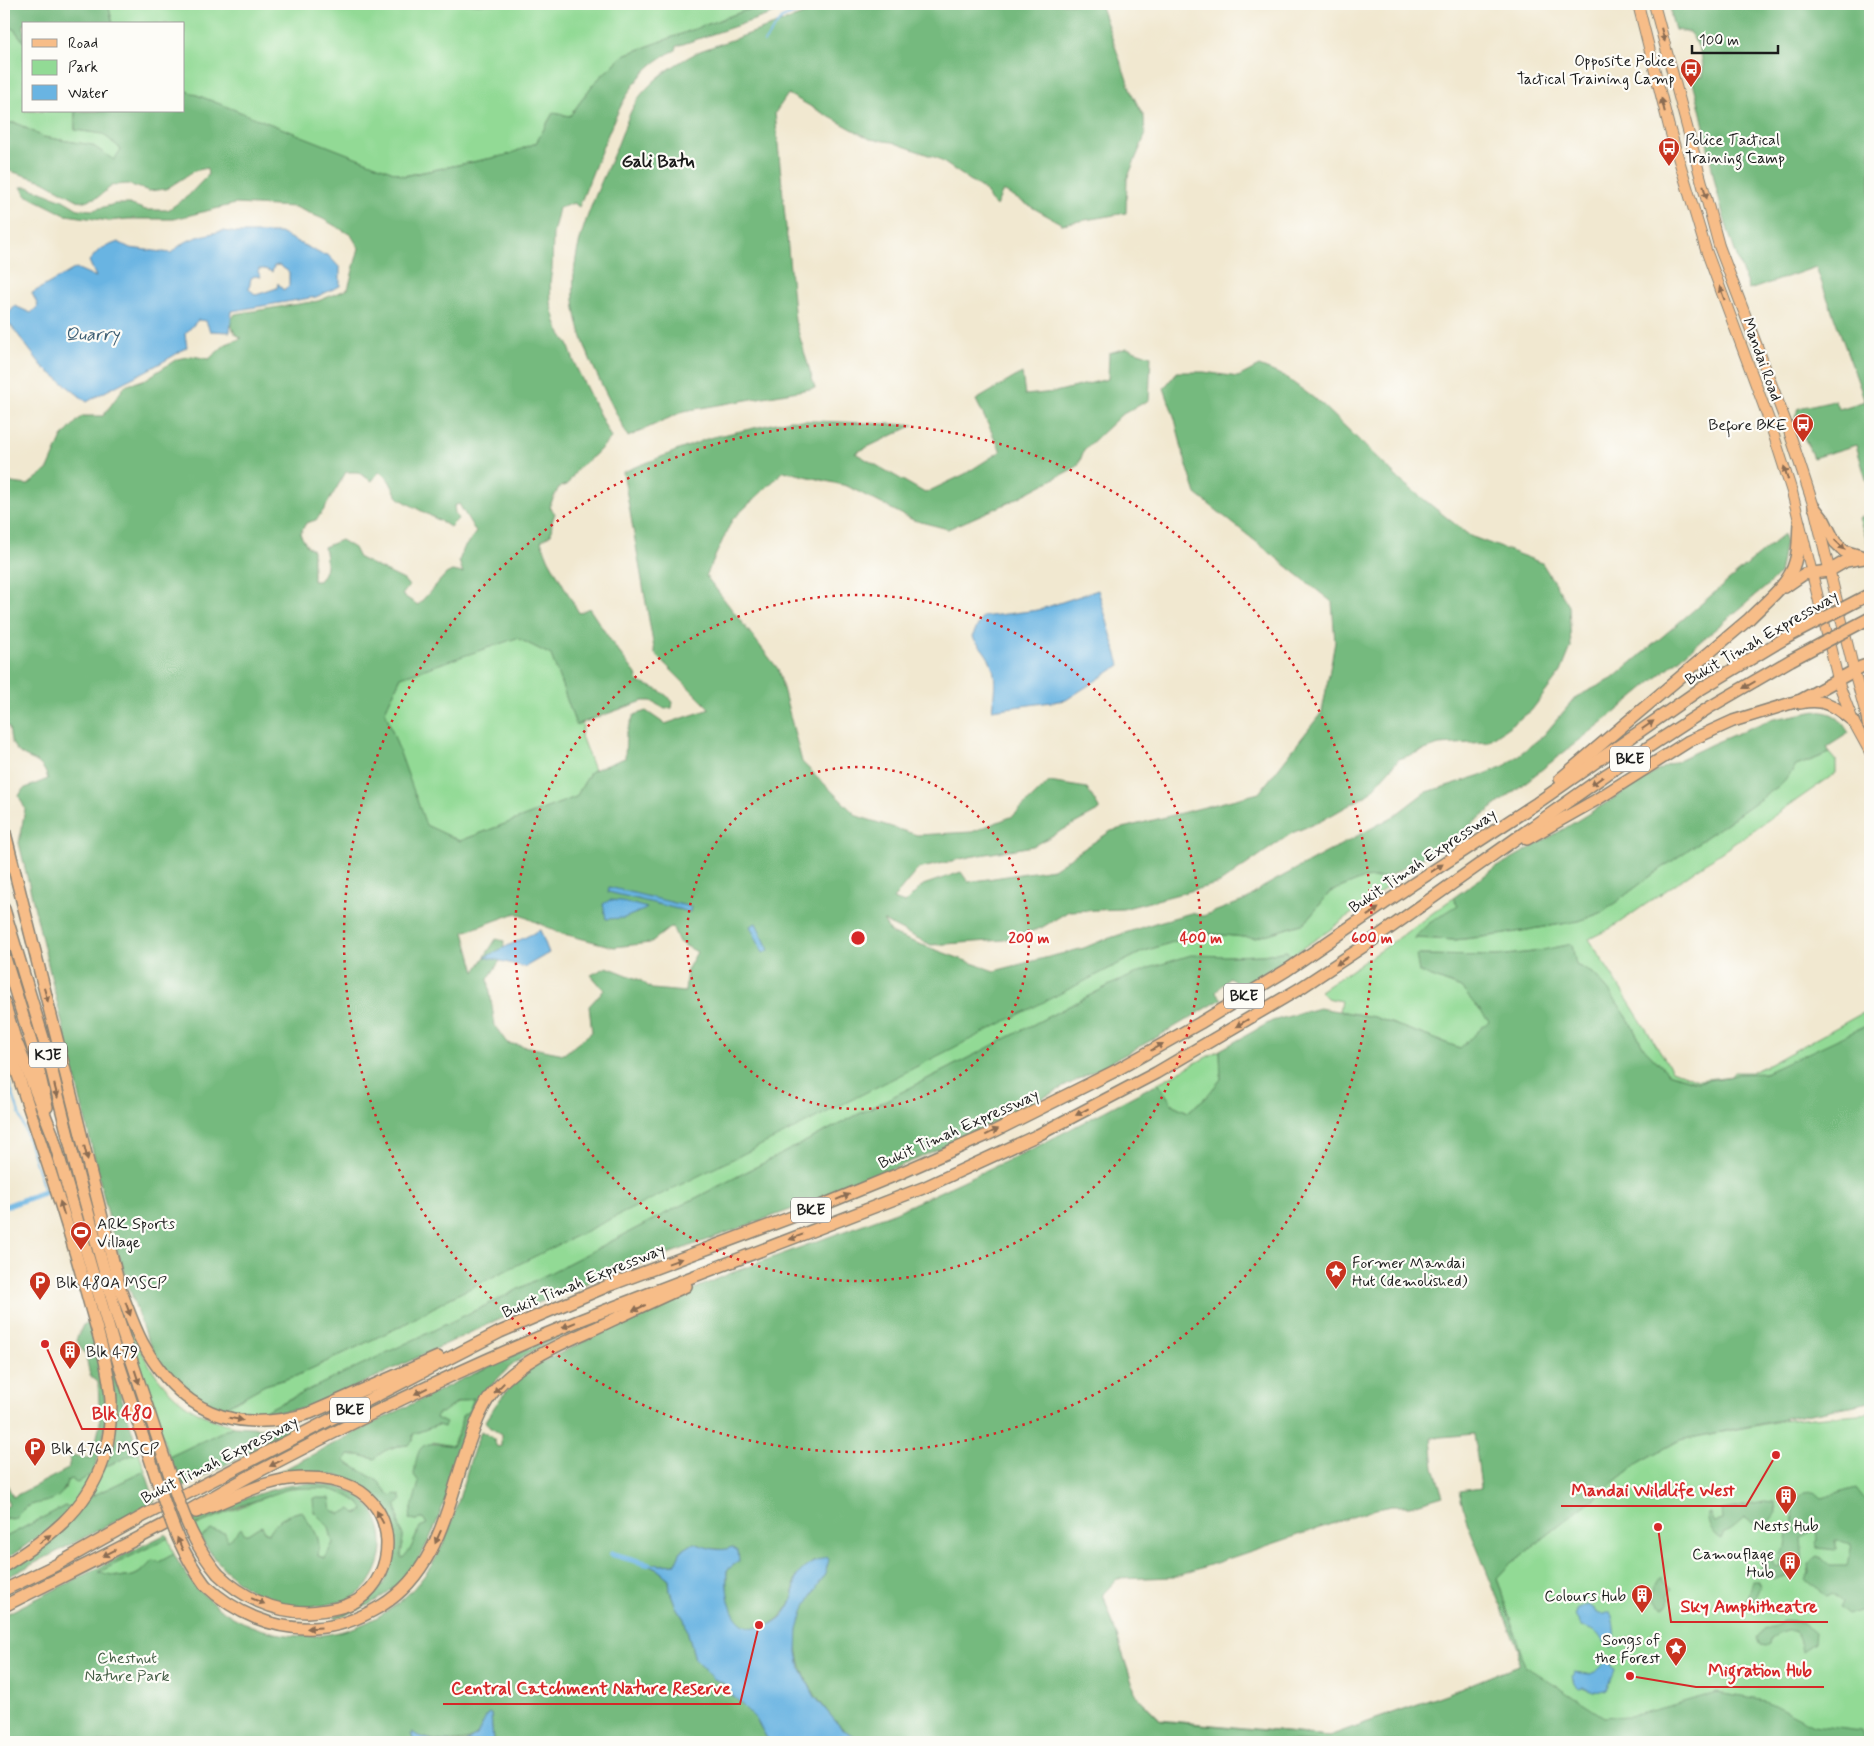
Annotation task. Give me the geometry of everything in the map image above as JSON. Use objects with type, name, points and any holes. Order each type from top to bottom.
[{"type":"highway","points":[[1814,507],[1824,520],[1835,542],[1844,551],[1868,557]]},
{"type":"highway","points":[[1537,803],[1543,793],[1749,619],[1775,593],[1794,567],[1799,523]]},
{"type":"highway","points":[[1775,593],[1800,576],[1810,572],[1829,571],[1846,561],[1868,557]]},
{"type":"highway","name":"Bukit Timah Expressway","points":[[4,1590],[500,1332],[610,1285],[808,1211],[896,1175],[987,1135],[1115,1071],[1288,970],[1397,895],[1537,803],[1699,690],[1784,638],[1870,594]]},
{"type":"highway","name":"Bukit Timah Expressway","points":[[4,1606],[168,1522],[363,1418],[449,1377],[533,1339],[923,1188],[1038,1135],[1125,1090],[1299,989],[1476,868],[1607,774],[1710,707],[1791,660],[1870,618]]},
{"type":"highway","points":[[1476,868],[1596,800],[1689,741],[1733,721],[1801,700],[1870,664]]},
{"type":"highway","points":[[1869,727],[1865,700],[1870,679]]},
{"type":"highway","points":[[1779,707],[1810,701],[1827,703],[1835,706],[1853,722]]},
{"type":"highway","points":[[4,829],[120,1289],[141,1341],[156,1366],[169,1382],[198,1407],[227,1418],[264,1422],[296,1417],[328,1405],[500,1332]]},
{"type":"highway","points":[[4,856],[37,962]]},
{"type":"highway","name":"KJE","points":[[4,909],[47,1051],[78,1176],[116,1313],[182,1512],[194,1539],[206,1560],[218,1574],[249,1597],[281,1609],[300,1612],[318,1611],[339,1608],[357,1600],[372,1587],[382,1570],[388,1539],[384,1523],[373,1503],[353,1487],[332,1480],[309,1478],[287,1479],[258,1487],[168,1522]]},
{"type":"highway","name":"KJE","points":[[4,955],[35,1055],[52,1133],[120,1367],[173,1528],[186,1558],[205,1585],[227,1604],[248,1615],[272,1624],[288,1627],[325,1627],[362,1616],[386,1603],[414,1578],[428,1559],[441,1529],[478,1419],[495,1391],[516,1370],[564,1343],[699,1281],[713,1270]]},
{"type":"highway","points":[[4,1002],[18,1046],[50,1167]]},
{"type":"highway","points":[[4,1034],[50,1167],[97,1332],[111,1400],[108,1441],[103,1461],[87,1495],[62,1525],[48,1537],[4,1566]]},
{"type":"highway","points":[[18,1046],[52,1133]]},
{"type":"main road","name":"Mandai Road","points":[[1638,4],[1669,127],[1706,250],[1781,454],[1838,681],[1853,722],[1870,752]]},
{"type":"main road","name":"Mandai Road","points":[[1654,4],[1719,246],[1787,426],[1814,507],[1869,727]]},
{"type":"main road","points":[[1669,127],[1680,130],[1683,122],[1682,112]]},
{"type":"main road","points":[[1677,152],[1679,139],[1682,137],[1691,140]]},
{"type":"main road","points":[[1781,454],[1780,432],[1787,426]]},
{"type":"green space","points":[[4,4],[108,4],[112,22],[22,22],[22,39],[13,28],[4,24]]},
{"type":"green space","points":[[108,4],[777,4],[744,11],[624,55],[594,83],[570,116],[553,113],[536,143],[507,155],[403,176],[185,90],[185,22],[112,22]]},
{"type":"green space","points":[[777,4],[801,4],[677,46],[676,50],[662,57],[650,67],[639,78],[622,103],[579,207],[574,203],[559,208],[553,234],[550,282],[551,303],[558,329],[568,344],[576,367],[611,438],[595,455],[578,468],[567,485],[559,487],[549,507],[555,513],[551,534],[541,541],[549,560],[579,613],[589,608],[636,674],[638,682],[661,692],[673,702],[672,708],[665,709],[651,701],[643,701],[576,725],[551,655],[517,638],[401,677],[385,711],[426,825],[460,841],[576,797],[591,771],[625,758],[626,734],[634,715],[646,711],[665,724],[710,709],[655,654],[623,472],[709,438],[790,420],[914,425],[855,453],[925,493],[965,474],[1001,451],[976,400],[1022,373],[1025,395],[1055,392],[1108,379],[1109,353],[1127,348],[1151,356],[1149,400],[1121,415],[1084,450],[1078,466],[1008,503],[948,529],[913,520],[847,486],[784,471],[732,520],[706,576],[778,669],[802,762],[857,816],[917,835],[972,832],[1013,816],[1049,782],[1087,788],[1100,810],[1033,846],[969,857],[918,869],[893,899],[905,903],[923,885],[961,872],[968,882],[1053,869],[1111,831],[1259,793],[1322,712],[1335,642],[1332,602],[1196,494],[1175,419],[1164,388],[1177,372],[1204,372],[1238,377],[1259,366],[1284,376],[1323,405],[1402,482],[1470,536],[1542,563],[1569,606],[1571,647],[1561,672],[1531,711],[1487,742],[1439,745],[1399,759],[1367,795],[1321,821],[1292,833],[1220,883],[1123,909],[1069,911],[1041,928],[1004,940],[931,945],[883,921],[892,934],[994,971],[1084,948],[1155,923],[1191,913],[1203,916],[1246,900],[1263,887],[1394,816],[1424,793],[1485,774],[1506,765],[1544,735],[1576,697],[1612,679],[1784,534],[1785,542],[1779,574],[1613,714],[1436,852],[1412,862],[1388,877],[1362,879],[1330,892],[1305,923],[1255,938],[1201,933],[1142,952],[792,1130],[448,1299],[403,1325],[296,1376],[265,1385],[222,1409],[196,1397],[181,1385],[156,1356],[144,1332],[115,1244],[19,843],[25,809],[19,796],[23,789],[48,779],[41,765],[16,750],[11,741],[9,727],[4,725],[4,478],[12,483],[28,485],[48,469],[62,437],[82,416],[103,416],[125,386],[146,379],[177,359],[192,356],[209,359],[226,344],[242,338],[235,334],[230,322],[235,314],[318,301],[348,289],[359,248],[351,235],[323,219],[295,207],[235,204],[174,219],[109,221],[66,215],[26,195],[21,187],[28,187],[63,200],[78,209],[93,210],[115,204],[129,204],[146,210],[168,210],[188,196],[208,175],[207,168],[194,171],[166,189],[149,191],[128,184],[113,185],[98,197],[81,202],[43,181],[10,171],[4,167],[4,123],[16,123],[43,137],[92,145],[114,160],[121,149],[103,134],[75,130],[75,112],[185,112],[185,90],[404,176],[507,155],[536,143],[553,113],[570,116],[594,83],[624,55],[744,11]],"holes":[[[346,472],[357,472],[372,481],[379,472],[383,474],[398,497],[450,527],[458,519],[454,506],[459,504],[476,532],[464,548],[459,561],[463,573],[452,571],[446,574],[418,605],[402,595],[409,586],[404,580],[359,558],[354,548],[341,540],[324,547],[325,569],[319,581],[313,581],[313,550],[307,546],[300,534],[306,523],[316,520],[323,511]],[[516,913],[560,933],[614,947],[650,943],[672,926],[679,942],[697,952],[687,970],[685,992],[652,989],[640,980],[607,967],[591,975],[604,990],[589,1006],[592,1032],[564,1054],[507,1043],[495,1026],[488,979],[503,956],[504,941],[496,939],[475,972],[464,932]]]},
{"type":"green space","points":[[834,4],[1100,4],[1132,94],[1144,117],[1145,136],[1127,179],[1126,213],[1062,224],[1003,191],[996,206],[990,200],[986,191],[937,158],[892,142],[870,139],[788,94],[775,113],[795,321],[815,388],[684,411],[628,437],[595,370],[581,335],[574,300],[574,280],[580,239],[586,220],[630,113],[636,101],[653,82],[675,65],[700,51]]},
{"type":"green space","points":[[1671,4],[1870,4],[1870,493],[1856,445],[1813,458],[1795,416],[1799,408],[1834,400],[1839,409],[1865,401],[1816,267],[1749,290],[1720,203],[1701,113],[1691,76],[1703,77],[1703,64],[1700,53],[1696,42],[1689,32],[1675,30],[1671,16]]},
{"type":"green space","points":[[4,24],[13,28],[22,39],[22,112],[75,112],[75,130],[103,134],[122,150],[114,161],[92,145],[43,137],[16,123],[4,123]]},
{"type":"green space","points":[[1870,514],[1870,549],[1859,518]]},
{"type":"green space","points":[[517,637],[551,654],[576,725],[582,723],[581,736],[594,770],[591,771],[576,797],[460,841],[425,825],[385,711],[401,677]]},
{"type":"green space","points":[[1816,711],[1828,713],[1836,717],[1849,733],[1827,747],[1830,753],[1796,766],[1783,783],[1603,912],[1579,921],[1499,935],[1455,940],[1414,938],[1428,924],[1458,905],[1453,898],[1495,868],[1562,830],[1664,767],[1769,720]]},
{"type":"green space","points":[[1830,753],[1836,760],[1836,773],[1613,927],[1589,939],[1672,1070],[1698,1080],[1732,1076],[1735,1072],[1751,1072],[1768,1065],[1870,1009],[1870,1024],[1806,1055],[1763,1073],[1741,1074],[1733,1076],[1698,1082],[1668,1073],[1644,1048],[1627,1017],[1609,991],[1594,974],[1576,965],[1533,952],[1497,956],[1417,955],[1419,972],[1461,988],[1490,1021],[1460,1048],[1374,1017],[1339,1011],[1341,1001],[1327,998],[1320,991],[1400,937],[1453,898],[1459,905],[1428,924],[1414,938],[1455,940],[1499,935],[1579,921],[1603,912],[1783,783],[1796,766]]},
{"type":"green space","points":[[1388,877],[1387,887],[1327,932],[1290,956],[1287,951],[1263,955],[1228,956],[1112,984],[499,1299],[347,1372],[256,1415],[236,1413],[222,1409],[265,1385],[296,1376],[403,1325],[448,1299],[1142,952],[1201,933],[1255,938],[1305,923],[1330,892],[1362,879]]},
{"type":"green space","name":"Chestnut Nature Park","points":[[1572,944],[1576,965],[1594,974],[1609,991],[1627,1017],[1644,1048],[1668,1073],[1697,1082],[1738,1074],[1765,1073],[1870,1024],[1870,1402],[1680,1440],[1640,1462],[1508,1566],[1497,1578],[1525,1666],[1604,1717],[1639,1714],[1717,1693],[1766,1701],[1814,1725],[1861,1731],[1866,1742],[907,1742],[907,1735],[877,1743],[866,1742],[850,1734],[832,1717],[811,1689],[800,1664],[797,1638],[799,1624],[810,1596],[825,1574],[814,1561],[797,1577],[790,1604],[779,1618],[764,1627],[747,1627],[739,1622],[732,1612],[727,1590],[727,1570],[739,1561],[727,1550],[706,1548],[694,1543],[681,1551],[675,1564],[660,1565],[649,1563],[648,1565],[669,1579],[670,1591],[676,1607],[684,1619],[695,1659],[714,1679],[725,1684],[732,1695],[756,1719],[769,1742],[493,1742],[491,1714],[475,1736],[460,1741],[435,1740],[411,1734],[414,1742],[4,1742],[4,1615],[166,1534],[168,1538],[99,1572],[129,1577],[140,1572],[153,1560],[159,1562],[174,1554],[197,1588],[226,1613],[260,1629],[295,1636],[332,1634],[367,1622],[399,1602],[427,1572],[437,1556],[452,1521],[481,1431],[493,1438],[497,1447],[501,1446],[501,1434],[489,1427],[485,1421],[508,1389],[538,1364],[674,1298],[731,1273],[896,1212],[1038,1146],[1158,1083],[1173,1105],[1188,1112],[1207,1096],[1221,1079],[1220,1050],[1272,1021],[1319,1008],[1374,1017],[1460,1048],[1489,1021],[1461,988],[1419,972],[1416,955],[1497,956],[1533,952]],"holes":[[[1474,1434],[1481,1488],[1459,1491],[1467,1523],[1519,1652],[1518,1665],[1449,1693],[1329,1736],[1161,1721],[1136,1695],[1103,1594],[1117,1579],[1174,1577],[1376,1509],[1391,1506],[1410,1506],[1443,1496],[1434,1468],[1431,1438]]]},
{"type":"green space","points":[[1287,951],[1290,956],[1241,988],[1229,977],[1216,992],[1222,999],[1159,1036],[1014,1113],[917,1159],[790,1210],[582,1285],[497,1320],[308,1408],[256,1415],[499,1299],[1112,984],[1149,968],[1191,955],[1263,955]]},
{"type":"green space","points":[[1220,1050],[1221,1079],[1207,1096],[1188,1112],[1173,1105],[1158,1083]]},
{"type":"green space","points":[[124,1314],[142,1353],[164,1385],[193,1410],[234,1426],[169,1457],[121,1315]]},
{"type":"green space","points":[[595,1321],[556,1339],[522,1358],[494,1382],[471,1419],[441,1511],[429,1540],[414,1565],[394,1587],[369,1605],[335,1618],[334,1616],[351,1610],[367,1601],[377,1592],[386,1578],[391,1562],[393,1545],[391,1529],[385,1513],[376,1499],[364,1487],[349,1479],[338,1476],[314,1475],[254,1485],[422,1399],[550,1338]],"holes":[[[474,1398],[469,1411],[462,1416],[460,1430],[452,1446],[427,1444],[419,1451],[414,1475],[419,1482],[409,1519],[423,1518],[427,1524],[420,1527],[411,1548],[403,1558],[401,1557],[403,1536],[396,1505],[402,1500],[400,1495],[390,1496],[378,1481],[344,1461],[349,1455],[359,1455],[375,1459],[390,1449],[408,1445],[413,1440],[413,1434],[438,1425],[444,1427],[446,1423],[436,1418],[438,1413],[442,1413],[456,1403]]]},
{"type":"green space","points":[[89,1323],[103,1381],[105,1400],[103,1437],[91,1476],[78,1483],[72,1479],[67,1481],[63,1491],[57,1497],[28,1506],[21,1511],[16,1519],[4,1518],[4,1508],[9,1505],[4,1493],[4,1478],[13,1497],[68,1469],[71,1456],[92,1458],[100,1424],[98,1382],[90,1376],[86,1356],[76,1340],[83,1325]]},
{"type":"green space","points":[[108,1356],[139,1452],[104,1467]]},
{"type":"green space","points":[[474,1398],[469,1411],[462,1416],[460,1430],[452,1446],[433,1442],[409,1519],[423,1518],[427,1524],[420,1527],[411,1548],[403,1559],[401,1557],[403,1536],[396,1505],[378,1481],[343,1461],[348,1455],[359,1455],[375,1459],[390,1449],[408,1445],[413,1440],[413,1434],[438,1425],[444,1427],[436,1418],[438,1413],[460,1402]]},
{"type":"green space","points":[[1870,1413],[1870,1742],[227,1742],[1103,1594],[1136,1695],[1161,1720],[1329,1736],[1449,1693],[1518,1665],[1524,1666],[1497,1577],[1508,1566],[1640,1462],[1680,1440],[1780,1421]]},
{"type":"green space","points":[[290,1424],[293,1431],[180,1488],[169,1457],[234,1426],[266,1428]]},
{"type":"green space","points":[[139,1452],[145,1471],[88,1498],[104,1467]]},
{"type":"green space","points":[[145,1471],[155,1501],[4,1579],[4,1568],[88,1498]]},
{"type":"green space","points":[[91,1476],[70,1509],[65,1506],[4,1538],[4,1518],[15,1519],[19,1511],[65,1489],[67,1481],[72,1479],[78,1482]]},
{"type":"green space","points":[[309,1483],[349,1490],[360,1497],[370,1508],[377,1520],[382,1548],[380,1562],[374,1575],[355,1596],[341,1602],[306,1607],[287,1605],[269,1600],[253,1592],[224,1568],[200,1538],[211,1530],[225,1533],[228,1541],[241,1528],[245,1534],[248,1534],[262,1526],[265,1532],[269,1533],[283,1518],[302,1511],[317,1536],[318,1556],[325,1558],[333,1543],[329,1527],[314,1512],[313,1498],[330,1498],[332,1510],[340,1514],[351,1509],[357,1514],[364,1510],[358,1502],[339,1492],[325,1488],[291,1488],[240,1506],[194,1526],[192,1521],[264,1492]]},
{"type":"green space","points":[[312,1487],[341,1493],[353,1499],[364,1509],[357,1514],[340,1514],[332,1510],[314,1512],[329,1527],[333,1543],[325,1558],[318,1556],[317,1536],[302,1511],[283,1518],[269,1533],[257,1528],[248,1534],[228,1541],[200,1538],[194,1526],[283,1490]]},
{"type":"green space","points":[[1856,1488],[1870,1506],[1870,1622],[1866,1622],[1863,1616],[1866,1614],[1863,1609],[1848,1614],[1839,1607],[1842,1601],[1833,1593],[1827,1596],[1805,1580],[1809,1573],[1808,1563],[1818,1556],[1829,1566],[1847,1566],[1851,1544],[1836,1540],[1836,1550],[1817,1548],[1815,1543],[1817,1541],[1816,1530],[1801,1538],[1803,1566],[1797,1574],[1772,1579],[1761,1571],[1762,1562],[1767,1554],[1775,1566],[1780,1565],[1779,1559],[1786,1547],[1788,1531],[1794,1528],[1793,1503],[1804,1493],[1814,1492],[1821,1498]]},
{"type":"green space","points":[[1764,1502],[1775,1503],[1776,1514],[1764,1530],[1745,1518],[1724,1532],[1721,1539],[1712,1532],[1707,1514],[1710,1513],[1712,1522],[1723,1520],[1722,1510]]},
{"type":"green space","points":[[65,1506],[70,1509],[61,1520],[4,1561],[4,1538]]},
{"type":"green space","points":[[168,1538],[174,1554],[159,1562],[153,1560],[134,1575],[122,1577],[98,1572]]},
{"type":"green space","points":[[1662,1576],[1672,1588],[1668,1596],[1670,1598],[1669,1604],[1664,1607],[1656,1601],[1654,1593]]},
{"type":"green space","points":[[1752,1581],[1757,1581],[1760,1586],[1751,1608],[1746,1609],[1744,1606]]},
{"type":"green space","points":[[1782,1620],[1796,1621],[1807,1627],[1815,1633],[1814,1643],[1802,1651],[1796,1633],[1789,1631],[1771,1638],[1770,1644],[1766,1646],[1760,1645],[1757,1637],[1764,1627],[1775,1626]]},
{"type":"water","name":"Quarry","points":[[223,231],[280,233],[321,254],[328,255],[340,268],[340,286],[316,297],[232,311],[230,332],[210,331],[206,321],[198,320],[185,334],[187,347],[163,362],[87,402],[42,366],[5,318],[15,306],[31,313],[38,306],[32,293],[76,268],[96,277],[89,261],[100,249],[118,242],[130,248],[171,253],[189,240]],"holes":[[[279,265],[289,272],[289,286],[283,290],[278,283],[277,288],[256,295],[249,289],[251,278],[255,276],[261,277],[258,272],[259,269],[272,272],[274,266]]]},
{"type":"water","points":[[1098,590],[1120,665],[1066,700],[992,710],[994,678],[991,662],[972,637],[982,617],[1038,610]]},
{"type":"water","points":[[609,887],[691,907],[690,912],[608,892]]},
{"type":"water","points":[[610,900],[622,901],[647,908],[624,918],[606,919],[603,904]]},
{"type":"water","points":[[756,923],[769,950],[763,953],[750,926]]},
{"type":"water","points":[[540,930],[549,953],[525,967],[485,957]]},
{"type":"water","points":[[694,1543],[708,1548],[728,1549],[732,1547],[738,1551],[739,1561],[727,1570],[729,1601],[737,1619],[744,1625],[753,1627],[771,1624],[782,1616],[793,1598],[798,1575],[807,1566],[827,1557],[829,1560],[825,1574],[804,1609],[798,1629],[797,1652],[800,1668],[815,1697],[842,1729],[866,1742],[769,1742],[756,1719],[732,1695],[725,1684],[714,1679],[695,1659],[684,1619],[676,1607],[670,1591],[669,1579],[648,1565],[649,1563],[660,1565],[675,1564],[681,1551]]},
{"type":"water","points":[[1588,1605],[1599,1613],[1611,1613],[1615,1624],[1616,1644],[1611,1647],[1607,1645],[1594,1631],[1582,1627],[1575,1616],[1578,1608]]},
{"type":"water","points":[[1606,1662],[1610,1662],[1615,1671],[1607,1690],[1601,1692],[1589,1691],[1583,1687],[1578,1688],[1574,1684],[1572,1676],[1574,1672],[1590,1674],[1597,1671]]},
{"type":"water","points":[[488,1713],[491,1714],[493,1742],[465,1742],[477,1735]]},
{"type":"water","points":[[411,1733],[434,1741],[450,1742],[414,1742]]},
{"type":"water","points":[[901,1735],[907,1735],[907,1742],[886,1742]]},
{"type":"waterway","points":[[764,42],[782,18],[800,11],[834,4]]},
{"type":"waterway","points":[[4,1067],[45,1192]]},
{"type":"waterway","points":[[4,1207],[45,1192]]},
{"type":"waterway","points":[[612,1554],[648,1564]]},
{"type":"place","name":"Opposite Police Tactical Training Camp","points":[[1691,88]]},
{"type":"place","name":"Police Tactical Training Camp","points":[[1669,167]]},
{"type":"place","name":"Before BKE","points":[[1803,443]]},
{"type":"place","name":"ARK Sports Village","points":[[81,1251]]},
{"type":"place","name":"Former Mandai Hut (demolished)","points":[[1336,1290]]},
{"type":"place","name":"Blk 480A MSCP","points":[[40,1301]]},
{"type":"place","name":"Blk 480","points":[[45,1344]]},
{"type":"place","name":"Blk 479","points":[[70,1370]]},
{"type":"place","name":"Mandai Wildlife West","points":[[1776,1455]]},
{"type":"place","name":"Blk 476A MSCP","points":[[35,1467]]},
{"type":"place","name":"Nests Hub","points":[[1786,1515]]},
{"type":"place","name":"Sky Amphitheatre","points":[[1658,1527]]},
{"type":"place","name":"Camouflage Hub","points":[[1790,1581]]},
{"type":"place","name":"Colours Hub","points":[[1642,1614]]},
{"type":"place","name":"Central Catchment Nature Reserve","points":[[759,1625]]},
{"type":"place","name":"Songs of the Forest","points":[[1676,1667]]},
{"type":"place","name":"Migration Hub","points":[[1630,1676]]},
{"type":"district","name":"Gali Batu","points":[[658,161]]}]
